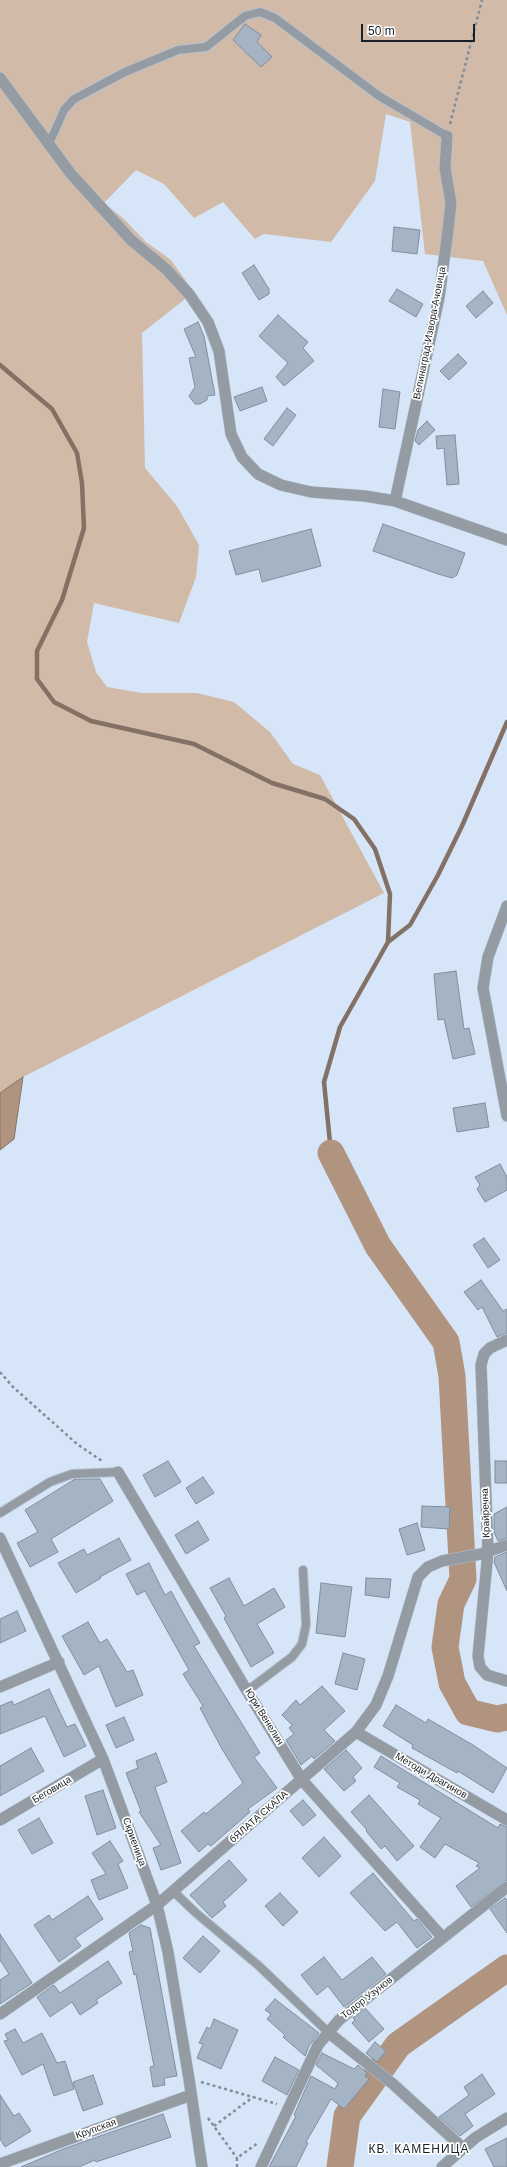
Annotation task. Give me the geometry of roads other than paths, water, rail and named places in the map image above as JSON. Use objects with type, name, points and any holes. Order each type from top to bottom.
[{"type":"street","points":[[0,78],[70,174],[131,240],[166,269],[189,294],[208,322],[219,350],[231,434],[242,457],[258,474],[281,485],[311,492],[365,496],[395,501],[507,540]]},
{"type":"street","name":"Велинаград-Извора-Ачовица","points":[[395,501],[439,298],[451,202],[445,168],[447,136]]},
{"type":"street","points":[[507,906],[488,957],[483,988],[507,1116]]},
{"type":"street","name":"Крайречна","points":[[507,1340],[490,1348],[484,1354],[481,1364],[484,1553],[478,1656],[480,1667],[487,1675],[507,1681]]},
{"type":"street","name":"Юри Венелин","points":[[118,1472],[247,1691],[302,1780],[443,1938]]},
{"type":"street","name":"Скриеница","points":[[0,1538],[103,1759],[157,1905],[168,1952],[202,2167]]},
{"type":"street","name":"бЯЛАТА СКАЛА","points":[[0,2014],[157,1905],[356,1732],[376,1705],[388,1676],[418,1577],[428,1567],[442,1561],[484,1553],[507,1545]]},
{"type":"street","points":[[0,1687],[59,1662]]},
{"type":"street","name":"Методи Драгинов","points":[[356,1732],[507,1820]]},
{"type":"street","name":"Беговица","points":[[0,1820],[103,1759]]},
{"type":"street","name":"Тодор Узунов","points":[[261,2167],[318,2046],[340,2020],[507,1887]]},
{"type":"street","points":[[329,2033],[373,2066],[463,2148]]},
{"type":"street","name":"Крупская","points":[[0,2164],[191,2095]]},
{"type":"street","points":[[442,2167],[463,2148],[507,2118]]},
{"type":"lane","points":[[49,144],[64,110],[74,99],[124,72],[172,53],[206,47],[245,16],[260,12],[275,18],[379,96],[447,136]]},
{"type":"lane","points":[[0,1513],[50,1482],[72,1474],[118,1472]]},
{"type":"lane","points":[[247,1691],[292,1657],[302,1644],[306,1625],[303,1570]]},
{"type":"lane","points":[[173,1891],[196,1914],[259,1966],[329,2033]]},
{"type":"waterway","points":[[0,365],[52,409],[77,453],[82,483],[84,528],[62,600],[37,651],[37,679],[54,702],[91,721],[194,744],[272,783],[325,799],[354,819],[375,849],[390,894],[388,942],[340,1027],[324,1082],[331,1153]]},
{"type":"waterway","points":[[388,942],[410,925],[438,875],[462,826],[507,722]]},
{"type":"waterway","points":[[331,1153],[378,1246],[446,1342],[452,1376],[463,1579],[451,1604],[445,1647],[452,1683],[468,1712],[497,1719],[507,1717]]},
{"type":"waterway","points":[[340,2167],[347,2116],[398,2045],[507,1968]]},
{"type":"district","name":"КВ. КАМЕНИЦА","points":[[419,2150]]}]
